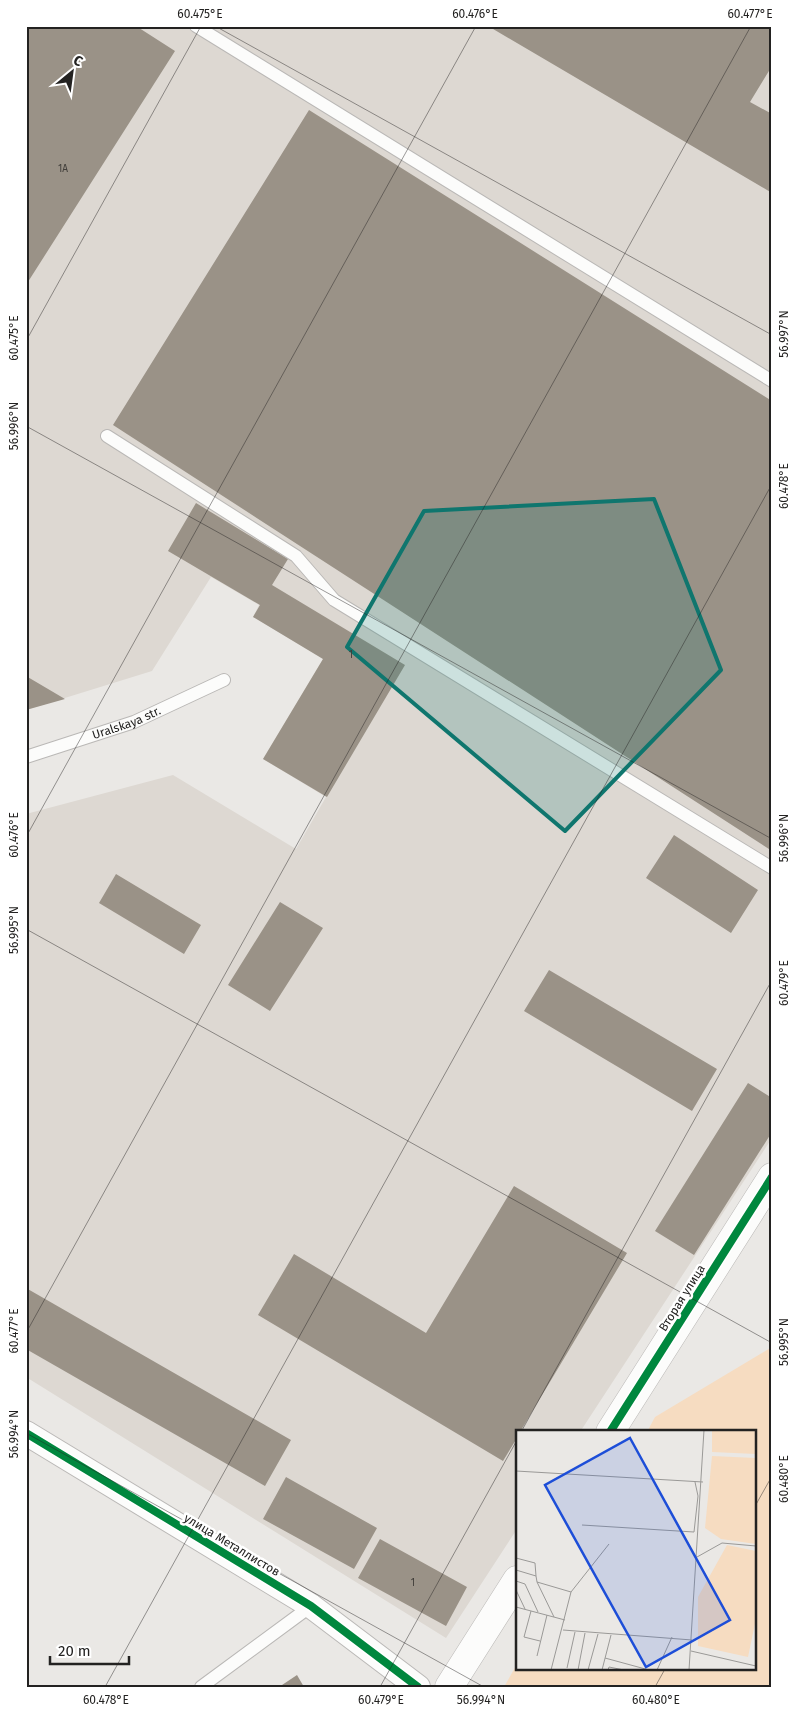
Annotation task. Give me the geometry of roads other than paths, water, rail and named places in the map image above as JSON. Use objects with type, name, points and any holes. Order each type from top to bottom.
[{"type":"street","name":"Вторая улица","points":[[611,1430],[772,1176]]},
{"type":"street","name":"улица Металлистов","points":[[26,1433],[311,1606],[418,1687]]},
{"type":"street","points":[[449,1687],[516,1582]]},
{"type":"lane","points":[[196,26],[772,381]]},
{"type":"lane","points":[[107,436],[296,556],[334,600],[772,868]]},
{"type":"lane","name":"Uralskaya str.","points":[[26,756],[134,722],[224,680]]},
{"type":"lane","points":[[201,1687],[311,1606]]}]
